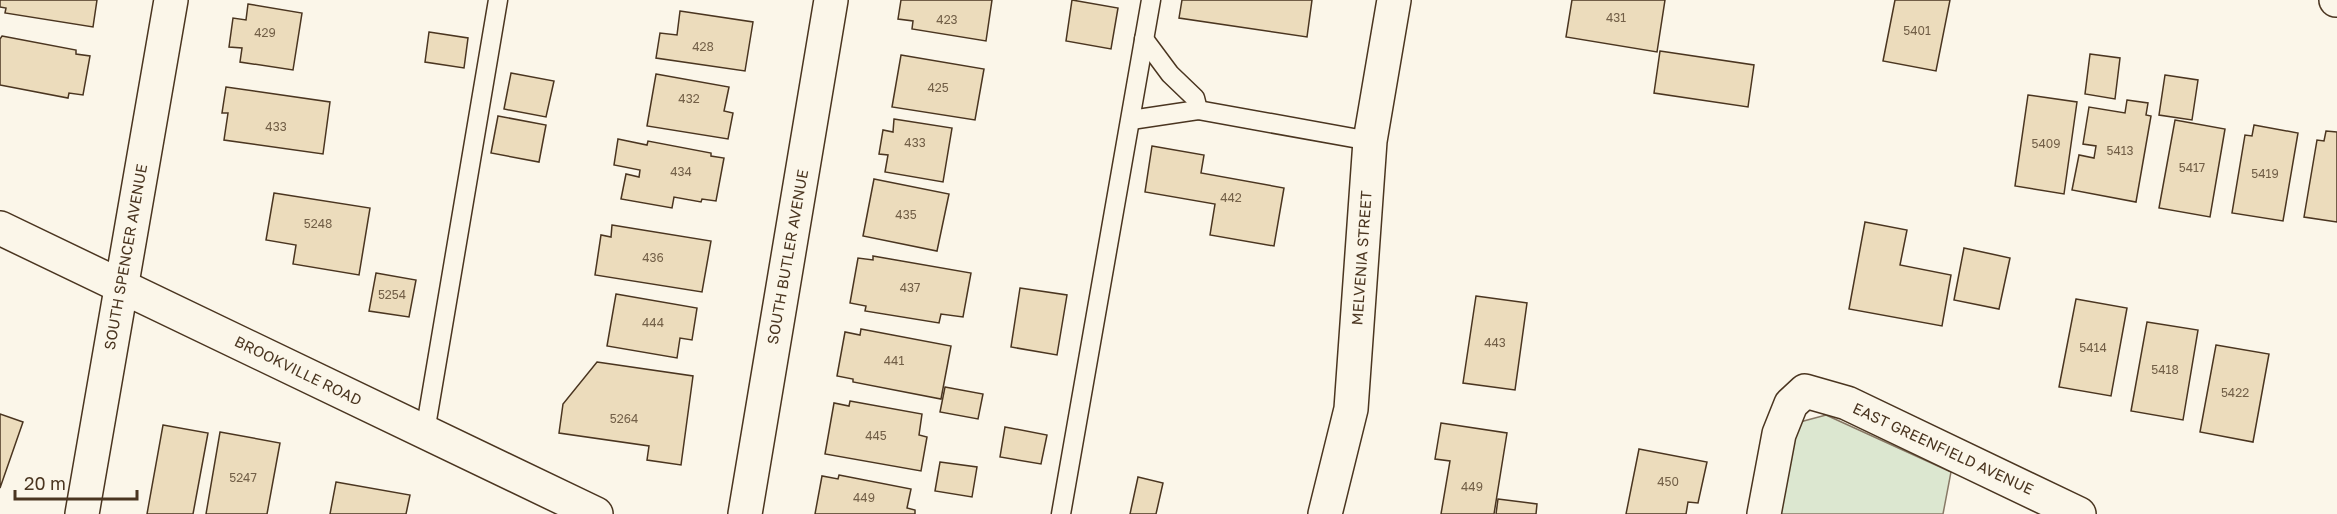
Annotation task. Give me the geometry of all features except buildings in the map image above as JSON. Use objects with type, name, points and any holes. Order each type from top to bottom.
[{"type":"street","name":"SOUTH SPENCER AVENUE","points":[[82,514],[171,0]]},
{"type":"street","name":"SOUTH BUTLER AVENUE","points":[[745,514],[831,0]]},
{"type":"street","name":"MELVENIA STREET","points":[[1325,514],[1346,432],[1354,377],[1370,141],[1394,0]]},
{"type":"street","name":"BROOKVILLE ROAD","points":[[0,228],[596,514]]},
{"type":"street","name":"EAST GREENFIELD AVENUE","points":[[1764,514],[1779,434],[1791,404],[1805,391],[1847,403],[2079,514]]},
{"type":"lane","points":[[424,432],[486,83],[498,0]]},
{"type":"lane","points":[[1061,514],[1151,0]]},
{"type":"lane","points":[[1144,39],[1170,74],[1195,98],[1197,110]]},
{"type":"lane","points":[[1131,120],[1197,110],[1370,141]]},
{"type":"green space","points":[[1826,415],[1951,472],[1943,514],[1775,514],[1789,435],[1800,422]]}]
